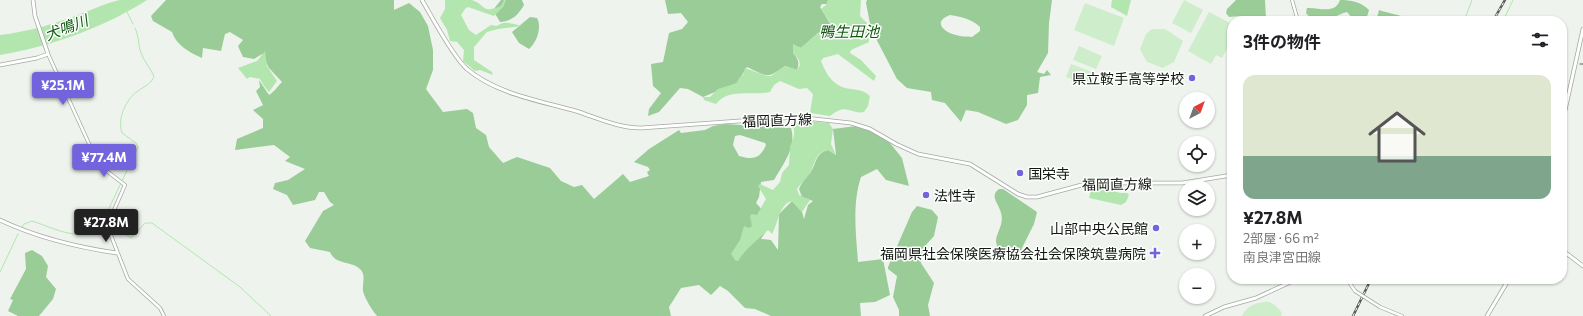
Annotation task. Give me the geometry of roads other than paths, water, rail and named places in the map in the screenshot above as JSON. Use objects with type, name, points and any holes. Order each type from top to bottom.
[{"type":"main road","points":[[33,0],[36,18],[47,53],[96,159],[108,172],[125,185],[109,223],[110,233],[117,253],[132,284],[160,308],[164,316]]},
{"type":"main road","name":"福岡直方線","points":[[422,0],[457,58],[475,75],[525,97],[596,118],[619,127],[641,128],[796,117],[851,123],[870,129],[896,144],[918,154],[970,164],[1018,194],[1027,197],[1037,197],[1089,182],[1182,183],[1227,176]]},
{"type":"main road","points":[[1292,0],[1297,16]]},
{"type":"main road","points":[[1567,101],[1583,29]]},
{"type":"main road","points":[[0,65],[37,58],[47,53]]},
{"type":"main road","points":[[0,220],[18,229],[47,239],[88,249],[117,253]]},
{"type":"main road","points":[[1567,254],[1583,266]]},
{"type":"main road","points":[[1206,316],[1224,307],[1256,298],[1285,284]]},
{"type":"main road","points":[[1351,284],[1356,291],[1380,307],[1402,316]]},
{"type":"main road","points":[[1487,316],[1505,284]]},
{"type":"water","name":"犬鳴川","points":[[120,0],[147,0],[113,19],[76,35],[39,47],[0,55],[0,35],[30,30],[51,24]]},
{"type":"water","points":[[445,0],[472,0],[484,8],[490,9],[501,6],[504,0],[506,0],[503,7],[494,16],[468,7],[461,15],[469,30],[476,35],[491,25],[497,26],[506,23],[522,26],[487,32],[474,47],[474,60],[492,72],[493,75],[480,70],[475,71],[463,61],[464,50],[457,42],[450,41],[447,30],[440,18],[445,9]]},
{"type":"water","name":"鴨生田池","points":[[828,0],[861,0],[860,16],[867,23],[869,42],[851,50],[850,53],[861,60],[876,76],[874,81],[838,54],[823,58],[821,61],[828,75],[836,84],[863,91],[870,96],[868,106],[864,112],[855,112],[845,109],[830,116],[810,113],[813,94],[807,88],[799,89],[780,81],[774,85],[770,92],[733,94],[721,99],[716,104],[704,100],[703,97],[710,97],[718,89],[737,83],[739,78],[743,75],[745,68],[767,76],[771,76],[785,66],[797,70],[800,65],[799,60],[793,53],[793,44],[801,48],[818,33],[829,30],[831,24],[821,9],[827,4]]},
{"type":"water","points":[[1112,0],[1131,0],[1127,16],[1111,7]]},
{"type":"water","points":[[265,51],[267,66],[277,81],[269,92],[260,79],[250,77],[247,79],[238,68],[257,61]]},
{"type":"water","points":[[807,121],[829,123],[833,129],[831,144],[836,155],[828,150],[818,155],[810,173],[797,189],[799,195],[810,200],[802,212],[792,201],[788,203],[784,206],[779,215],[772,234],[768,230],[738,261],[735,260],[731,254],[740,240],[744,226],[749,228],[752,226],[750,216],[752,214],[757,215],[766,199],[758,186],[760,184],[773,190],[780,182],[782,173],[789,165],[790,147],[794,136],[794,129],[790,126],[791,123],[804,123]]},
{"type":"water","points":[[1096,185],[1120,193],[1127,193],[1129,195],[1126,202],[1121,205],[1089,198],[1092,186]]},
{"type":"waterway","points":[[1466,16],[1472,0]]},
{"type":"waterway","points":[[1505,16],[1513,0]]},
{"type":"waterway","points":[[127,12],[133,24]]},
{"type":"waterway","points":[[22,227],[24,224],[32,221],[60,231],[80,234],[89,233],[97,229],[103,221],[138,147],[136,143],[122,133],[121,121],[124,109],[134,94],[150,83],[154,76],[141,53],[135,28]]},
{"type":"waterway","points":[[112,225],[131,238],[145,223],[152,223],[240,287],[271,316]]},
{"type":"waterway","points":[[0,272],[18,234]]},
{"type":"railway","points":[[1496,16],[1505,0]]},
{"type":"railway","points":[[1353,316],[1369,284]]},
{"type":"place","name":"県立鞍手高等学校","points":[[1192,78]]},
{"type":"place","name":"国栄寺","points":[[1020,173]]},
{"type":"place","name":"法性寺","points":[[926,195]]},
{"type":"place","name":"山部中央公民館","points":[[1156,228]]},
{"type":"place","name":"福岡県社会保険医療協会社会保険筑豊病院","points":[[1155,253]]}]
